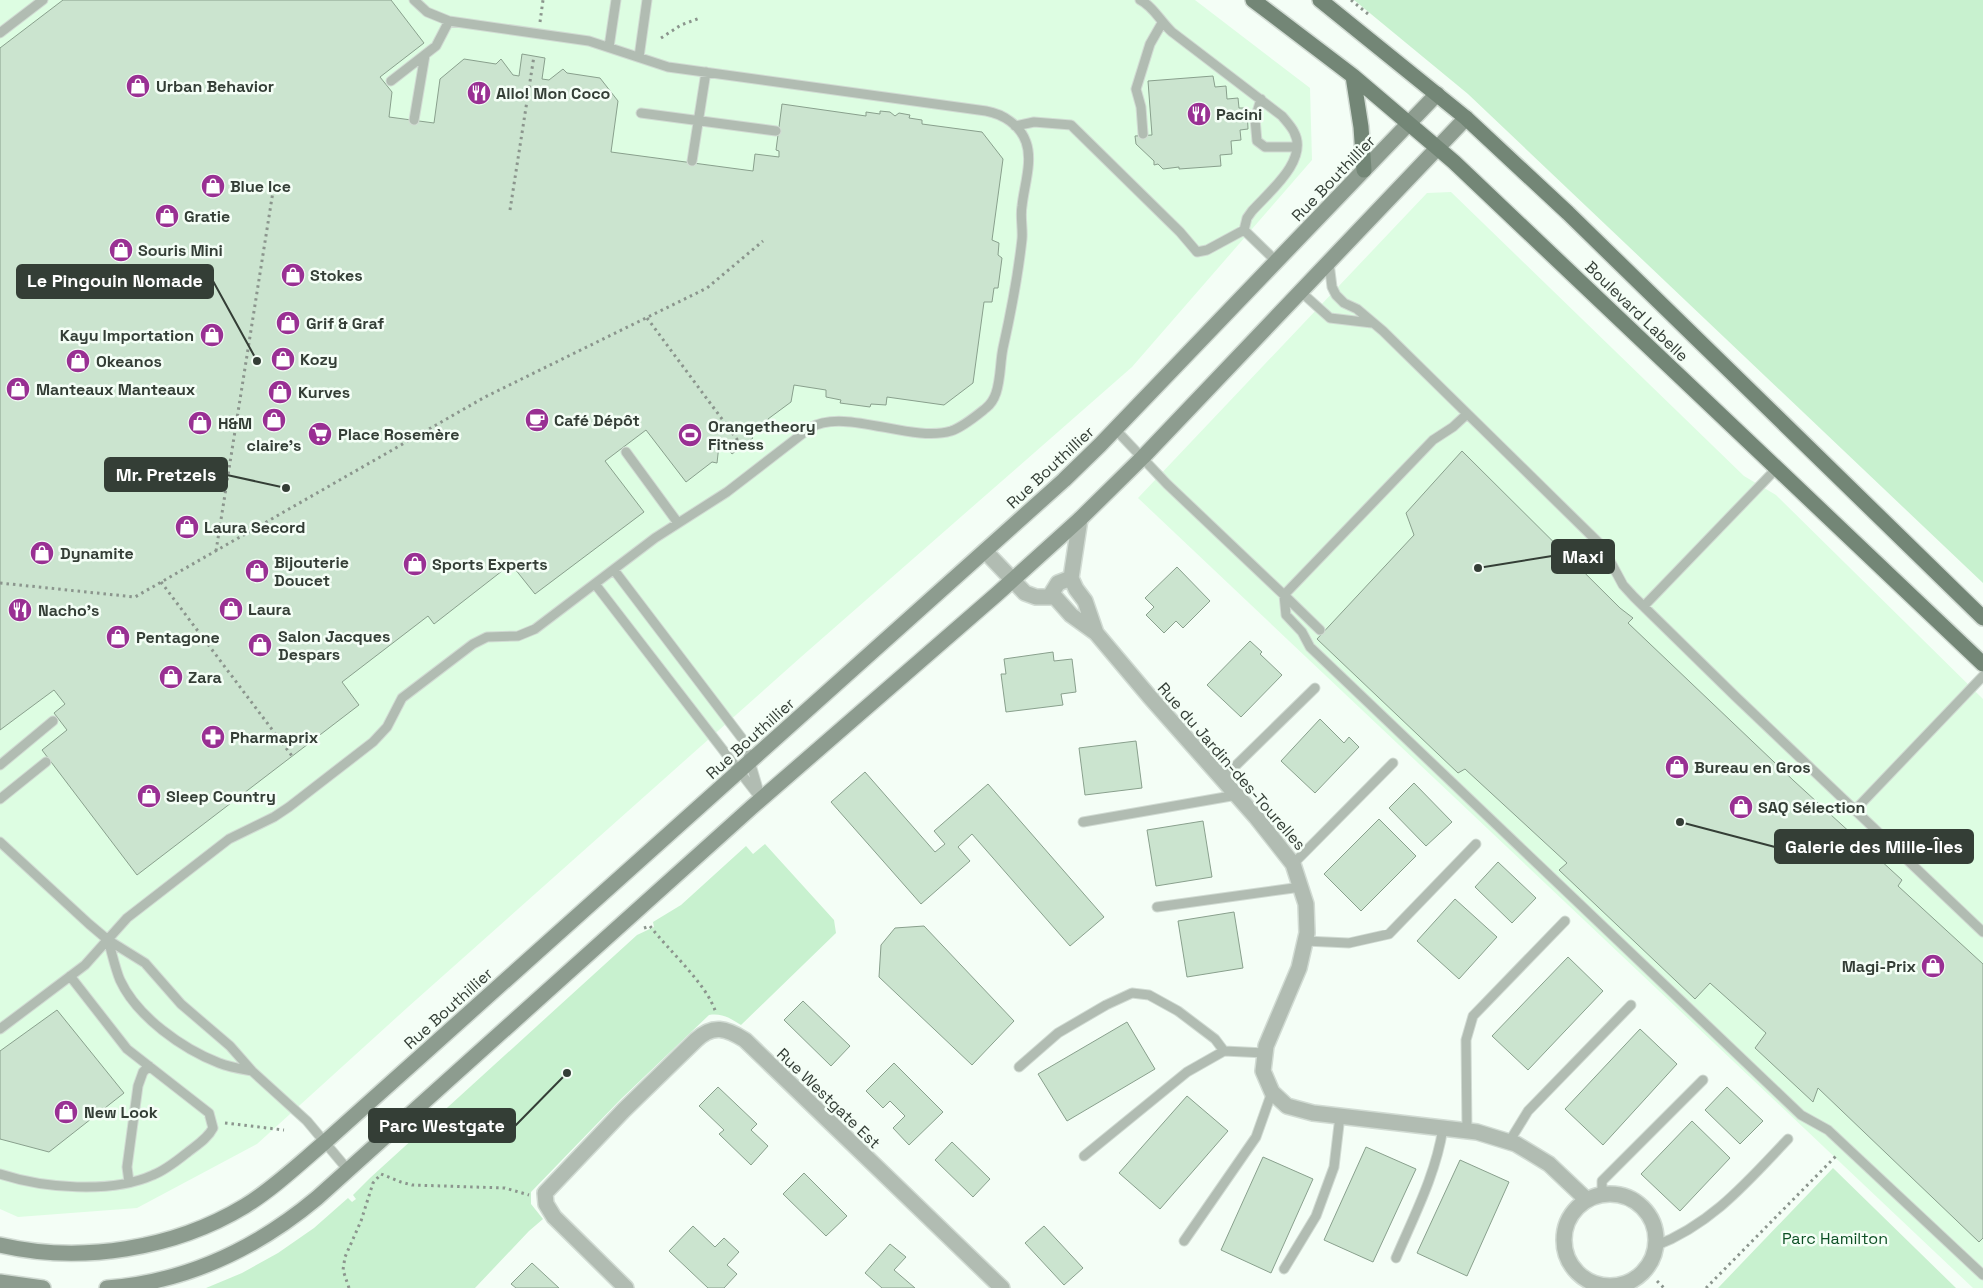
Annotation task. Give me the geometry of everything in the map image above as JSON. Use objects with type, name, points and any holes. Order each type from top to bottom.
[{"type":"main road","name":"Boulevard Labelle","points":[[1253,0],[1353,76],[1438,149],[1536,239],[1983,664]]},
{"type":"main road","name":"Boulevard Labelle","points":[[1320,0],[1466,118],[1568,213],[1983,618]]},
{"type":"main road","points":[[1353,76],[1361,127],[1364,170]]},
{"type":"street","name":"Rue Bouthillier","points":[[0,1245],[51,1252],[119,1250],[172,1237],[211,1223],[244,1206],[277,1183],[1064,480],[1277,262],[1437,94]]},
{"type":"street","points":[[107,1288],[138,1284],[173,1276],[208,1265],[230,1255],[288,1220],[348,1170],[761,799],[1012,581],[1080,519],[1143,458],[1466,118]]},
{"type":"street","points":[[985,551],[1025,593],[1031,596],[1050,596],[1058,583],[1071,578],[1080,519]]},
{"type":"street","name":"Rue du Jardin-des-Tourelles","points":[[1071,578],[1085,601],[1096,633]]},
{"type":"street","name":"Rue du Jardin-des-Tourelles","points":[[1050,596],[1055,597],[1071,615],[1096,633],[1237,795],[1294,864],[1306,904],[1307,933],[1299,968],[1274,1024],[1265,1053],[1263,1070],[1272,1092]]},
{"type":"street","name":"Rue Westgate Est","points":[[626,1288],[561,1226],[548,1210],[544,1196],[550,1186],[624,1110],[704,1033],[720,1029],[745,1040],[1002,1288]]},
{"type":"street","points":[[1272,1092],[1287,1106],[1313,1113],[1478,1132],[1509,1142],[1548,1164],[1587,1200]]},
{"type":"street","points":[[1602,1195],[1618,1195],[1633,1200],[1651,1218],[1656,1234],[1655,1251],[1649,1266],[1629,1282],[1614,1286],[1590,1282],[1577,1272],[1568,1259],[1564,1247],[1565,1231],[1571,1216],[1587,1200],[1602,1195]]},
{"type":"street","points":[[0,1282],[43,1288]]},
{"type":"lane","points":[[0,33],[43,0]]},
{"type":"lane","points":[[0,1030],[85,965],[127,918],[229,839],[274,817],[289,807],[372,742],[387,727],[402,698],[473,644],[487,637],[526,634],[596,584],[650,542],[726,492],[816,424],[838,421],[916,432],[949,431],[976,415],[993,401],[998,387],[1003,348],[1009,326],[1022,240],[1022,208],[1028,158],[1025,140],[1015,126],[1003,115],[668,66],[589,41],[449,21],[427,12],[414,0]]},
{"type":"lane","points":[[609,47],[616,0]]},
{"type":"lane","points":[[638,57],[647,0]]},
{"type":"lane","points":[[1015,126],[1034,122],[1071,125],[1185,238],[1196,252],[1207,250],[1244,230],[1247,218],[1252,211],[1292,166],[1295,160],[1295,133],[1289,124],[1261,99],[1162,23],[1152,3],[1140,0]]},
{"type":"lane","points":[[391,81],[439,42],[449,21]]},
{"type":"lane","points":[[1143,134],[1141,107],[1136,89],[1150,44],[1162,23]]},
{"type":"lane","points":[[414,120],[424,55]]},
{"type":"lane","points":[[692,161],[706,72]]},
{"type":"lane","points":[[1261,99],[1255,119],[1257,141],[1265,147],[1296,147]]},
{"type":"lane","points":[[641,113],[776,130]]},
{"type":"lane","points":[[1244,230],[1277,262]]},
{"type":"lane","points":[[1329,263],[1332,287],[1336,295],[1344,303],[1357,309],[1372,323],[1602,546],[1623,585],[1728,690],[1983,932]]},
{"type":"lane","points":[[1301,292],[1330,318],[1372,323]]},
{"type":"lane","points":[[1467,414],[1453,427],[1434,440],[1284,595],[1286,615],[1302,632],[1310,647],[1801,1115],[1828,1130],[1983,1275]]},
{"type":"lane","points":[[1115,429],[1167,484],[1320,630]]},
{"type":"lane","points":[[626,452],[678,523]]},
{"type":"lane","points":[[1644,606],[1777,468]]},
{"type":"lane","points":[[614,570],[744,741],[745,766],[761,799]]},
{"type":"lane","points":[[596,584],[745,766],[761,799]]},
{"type":"lane","points":[[1855,810],[1983,676]]},
{"type":"lane","points":[[1222,779],[1315,688]]},
{"type":"lane","points":[[0,765],[53,721]]},
{"type":"lane","points":[[0,800],[46,762]]},
{"type":"lane","points":[[1294,864],[1393,763]]},
{"type":"lane","points":[[1083,822],[1237,795]]},
{"type":"lane","points":[[0,842],[108,940],[145,963],[181,1004],[230,1046],[252,1071],[306,1122],[348,1170]]},
{"type":"lane","points":[[1305,940],[1349,943],[1389,934],[1476,844]]},
{"type":"lane","points":[[1157,907],[1301,887]]},
{"type":"lane","points":[[1467,1131],[1466,1040],[1473,1016],[1565,921]]},
{"type":"lane","points":[[108,940],[120,980],[136,1002],[160,1028],[194,1052],[220,1064],[252,1071]]},
{"type":"lane","points":[[0,1174],[23,1181],[57,1186],[99,1186],[129,1182],[158,1173],[207,1137],[213,1128],[209,1113],[119,1040],[70,976]]},
{"type":"lane","points":[[1019,1067],[1058,1033],[1106,1004],[1132,993],[1149,995],[1178,1011],[1215,1038],[1224,1051]]},
{"type":"lane","points":[[1509,1142],[1528,1111],[1631,1004]]},
{"type":"lane","points":[[1084,1156],[1187,1072],[1224,1051],[1265,1053]]},
{"type":"lane","points":[[129,1182],[127,1167],[138,1086],[143,1072],[149,1066]]},
{"type":"lane","points":[[1602,1195],[1602,1181],[1703,1080]]},
{"type":"lane","points":[[1184,1241],[1256,1137],[1272,1092]]},
{"type":"lane","points":[[1284,1269],[1316,1216],[1334,1167],[1340,1116]]},
{"type":"lane","points":[[1396,1258],[1430,1180],[1443,1128]]},
{"type":"lane","points":[[1655,1246],[1679,1237],[1721,1207],[1788,1140]]},
{"type":"path","points":[[540,24],[543,0]]},
{"type":"path","points":[[662,38],[681,25],[700,18]]},
{"type":"path","points":[[510,210],[534,56]]},
{"type":"path","points":[[216,551],[274,185]]},
{"type":"path","points":[[0,583],[135,597],[486,397],[707,288],[762,241]]},
{"type":"path","points":[[648,318],[742,446]]},
{"type":"path","points":[[161,582],[292,756]]},
{"type":"path","points":[[650,926],[702,989],[716,1011]]},
{"type":"path","points":[[238,1124],[284,1130]]},
{"type":"path","points":[[1706,1288],[1845,1146]]},
{"type":"path","points":[[349,1288],[343,1270],[345,1257],[361,1221],[373,1183],[379,1173],[401,1182],[412,1184],[505,1188],[530,1196]]},
{"type":"path","points":[[1657,1281],[1664,1288]]},
{"type":"shaded area","points":[[0,0],[1195,0],[1310,88],[1312,160],[1132,367],[801,657],[257,1144],[137,1208],[18,1217],[0,1209]]},
{"type":"shaded area","points":[[1451,192],[1744,476],[1776,495],[1983,699],[1983,1288],[1973,1288],[1138,498],[1427,193]]},
{"type":"green space","points":[[1354,0],[1983,0],[1983,583],[1468,94]]},
{"type":"green space","points":[[765,844],[834,920],[836,933],[741,1025],[726,1017],[709,1015],[621,1099],[531,1192],[531,1204],[543,1219],[529,1231],[475,1288],[206,1288],[242,1273],[278,1253],[314,1228],[348,1198],[352,1202],[356,1199],[353,1195],[370,1178],[637,935],[654,927],[653,922],[681,905],[746,846],[753,854]]},
{"type":"green space","name":"Parc Hamilton","points":[[1833,1168],[1956,1288],[1718,1288]]},
{"type":"building","name":"Place Rosemère","points":[[63,0],[391,0],[424,43],[380,77],[392,92],[389,117],[434,123],[440,79],[464,59],[496,64],[501,59],[513,75],[519,76],[522,54],[545,58],[542,79],[549,80],[563,69],[567,73],[600,78],[618,101],[611,152],[753,171],[755,154],[779,157],[779,151],[776,150],[782,104],[866,116],[866,112],[880,114],[880,111],[890,112],[895,116],[899,113],[910,115],[909,118],[922,120],[922,124],[982,132],[1003,159],[992,240],[999,243],[998,255],[1002,258],[998,288],[994,288],[992,302],[984,302],[973,383],[944,405],[887,397],[886,405],[871,404],[870,407],[840,403],[841,400],[826,397],[826,390],[794,385],[791,402],[768,419],[767,425],[749,423],[743,427],[753,438],[732,454],[723,443],[719,445],[717,463],[712,462],[686,482],[646,430],[605,461],[644,512],[535,594],[511,564],[434,624],[428,616],[342,682],[359,705],[137,875],[42,750],[67,730],[54,713],[65,704],[54,690],[0,730],[0,48]]},
{"type":"building","points":[[1213,76],[1215,87],[1226,86],[1227,99],[1238,98],[1239,108],[1247,108],[1248,129],[1240,130],[1241,140],[1231,141],[1232,154],[1220,155],[1221,166],[1163,169],[1158,164],[1154,165],[1154,161],[1136,144],[1135,136],[1152,135],[1148,81]]},
{"type":"building","points":[[1462,451],[1620,608],[1633,618],[1628,623],[1794,781],[1902,880],[1898,886],[1983,964],[1983,1238],[1979,1242],[1818,1088],[1813,1102],[1755,1048],[1766,1033],[1710,983],[1695,999],[1559,870],[1567,863],[1465,769],[1458,773],[1317,639],[1414,535],[1406,513]]},
{"type":"building","points":[[1177,567],[1210,601],[1183,628],[1176,621],[1164,633],[1146,615],[1154,607],[1145,598]]},
{"type":"building","points":[[1250,641],[1262,652],[1260,654],[1282,675],[1241,717],[1207,685]]},
{"type":"building","points":[[1053,652],[1054,661],[1072,659],[1076,692],[1061,694],[1063,705],[1006,712],[1001,674],[1006,674],[1004,659]]},
{"type":"building","points":[[1320,719],[1344,743],[1349,737],[1359,747],[1315,793],[1281,761]]},
{"type":"building","points":[[1136,741],[1142,788],[1085,795],[1079,748]]},
{"type":"building","points":[[865,772],[935,852],[945,844],[934,831],[988,784],[1104,917],[1070,946],[972,834],[958,847],[970,861],[921,904],[831,802]]},
{"type":"building","points":[[1414,783],[1452,822],[1426,846],[1389,808]]},
{"type":"building","points":[[1379,819],[1416,856],[1361,911],[1324,874]]},
{"type":"building","points":[[1203,821],[1212,877],[1156,886],[1147,830]]},
{"type":"building","points":[[1498,862],[1536,898],[1512,923],[1475,887]]},
{"type":"building","points":[[1455,899],[1497,937],[1459,979],[1417,941]]},
{"type":"building","points":[[1234,912],[1243,968],[1187,977],[1178,921]]},
{"type":"building","points":[[924,926],[1014,1021],[972,1065],[879,977],[881,945],[895,928]]},
{"type":"building","points":[[1568,957],[1603,991],[1528,1070],[1492,1036]]},
{"type":"building","points":[[803,1001],[850,1046],[831,1066],[784,1020]]},
{"type":"building","points":[[57,1010],[124,1093],[49,1152],[0,1139],[0,1051]]},
{"type":"building","points":[[1127,1022],[1155,1069],[1067,1121],[1038,1074]]},
{"type":"building","points":[[1640,1029],[1677,1064],[1603,1145],[1565,1109]]},
{"type":"building","points":[[894,1063],[943,1112],[909,1145],[893,1128],[905,1116],[890,1101],[883,1108],[866,1091]]},
{"type":"building","points":[[718,1087],[757,1124],[751,1130],[768,1146],[751,1165],[719,1134],[724,1130],[699,1106]]},
{"type":"building","points":[[1727,1087],[1763,1121],[1740,1144],[1705,1110]]},
{"type":"building","points":[[1187,1096],[1228,1131],[1160,1209],[1119,1173]]},
{"type":"building","points":[[1692,1121],[1730,1158],[1680,1211],[1641,1174]]},
{"type":"building","points":[[952,1142],[990,1179],[973,1197],[935,1160]]},
{"type":"building","points":[[1366,1147],[1416,1169],[1373,1262],[1324,1240]]},
{"type":"building","points":[[1263,1157],[1313,1179],[1271,1273],[1221,1250]]},
{"type":"building","points":[[1460,1160],[1509,1182],[1467,1276],[1417,1253]]},
{"type":"building","points":[[804,1173],[847,1216],[826,1236],[783,1194]]},
{"type":"building","points":[[693,1226],[715,1247],[724,1238],[739,1252],[727,1265],[737,1274],[724,1288],[708,1288],[669,1251]]},
{"type":"building","points":[[1044,1226],[1083,1268],[1064,1285],[1025,1243]]},
{"type":"building","points":[[890,1244],[906,1257],[894,1270],[915,1288],[882,1288],[865,1273]]},
{"type":"building","points":[[532,1263],[559,1288],[516,1288],[511,1284]]},
{"type":"place","name":"Urban Behavior","points":[[138,86]]},
{"type":"place","name":"Allo! Mon Coco","points":[[479,93]]},
{"type":"place","name":"Pacini","points":[[1199,114]]},
{"type":"place","name":"Blue Ice","points":[[213,186]]},
{"type":"place","name":"Gratie","points":[[167,216]]},
{"type":"place","name":"Souris Mini","points":[[121,250]]},
{"type":"place","name":"Stokes","points":[[293,275]]},
{"type":"place","name":"Grif & Graf","points":[[288,323]]},
{"type":"place","name":"Kayu Importation","points":[[212,335]]},
{"type":"place","name":"Kozy","points":[[283,359]]},
{"type":"place","name":"Okeanos","points":[[78,361]]},
{"type":"place","name":"Le Pingouin Nomade","points":[[257,361]]},
{"type":"place","name":"Manteaux Manteaux","points":[[18,389]]},
{"type":"place","name":"Kurves","points":[[280,392]]},
{"type":"place","name":"claire's","points":[[274,420]]},
{"type":"place","name":"Café Dépôt","points":[[537,420]]},
{"type":"place","name":"H&M","points":[[200,423]]},
{"type":"place","name":"Place Rosemère","points":[[320,434]]},
{"type":"place","name":"Orangetheory Fitness","points":[[690,435]]},
{"type":"place","name":"Mr. Pretzels","points":[[286,488]]},
{"type":"place","name":"Laura Secord","points":[[187,527]]},
{"type":"place","name":"Dynamite","points":[[42,553]]},
{"type":"place","name":"Sports Experts","points":[[415,564]]},
{"type":"place","name":"Maxi","points":[[1478,568]]},
{"type":"place","name":"Bijouterie Doucet","points":[[257,571]]},
{"type":"place","name":"Laura","points":[[231,609]]},
{"type":"place","name":"Nacho's","points":[[20,610]]},
{"type":"place","name":"Pentagone","points":[[118,637]]},
{"type":"place","name":"Salon Jacques Despars","points":[[260,645]]},
{"type":"place","name":"Zara","points":[[171,677]]},
{"type":"place","name":"Pharmaprix","points":[[213,737]]},
{"type":"place","name":"Bureau en Gros","points":[[1677,767]]},
{"type":"place","name":"Sleep Country","points":[[149,796]]},
{"type":"place","name":"SAQ Sélection","points":[[1741,807]]},
{"type":"place","name":"Galerie des Mille-Îles","points":[[1680,822]]},
{"type":"place","name":"Magi-Prix","points":[[1933,966]]},
{"type":"place","name":"Parc Westgate","points":[[567,1073]]},
{"type":"place","name":"New Look","points":[[66,1112]]}]
